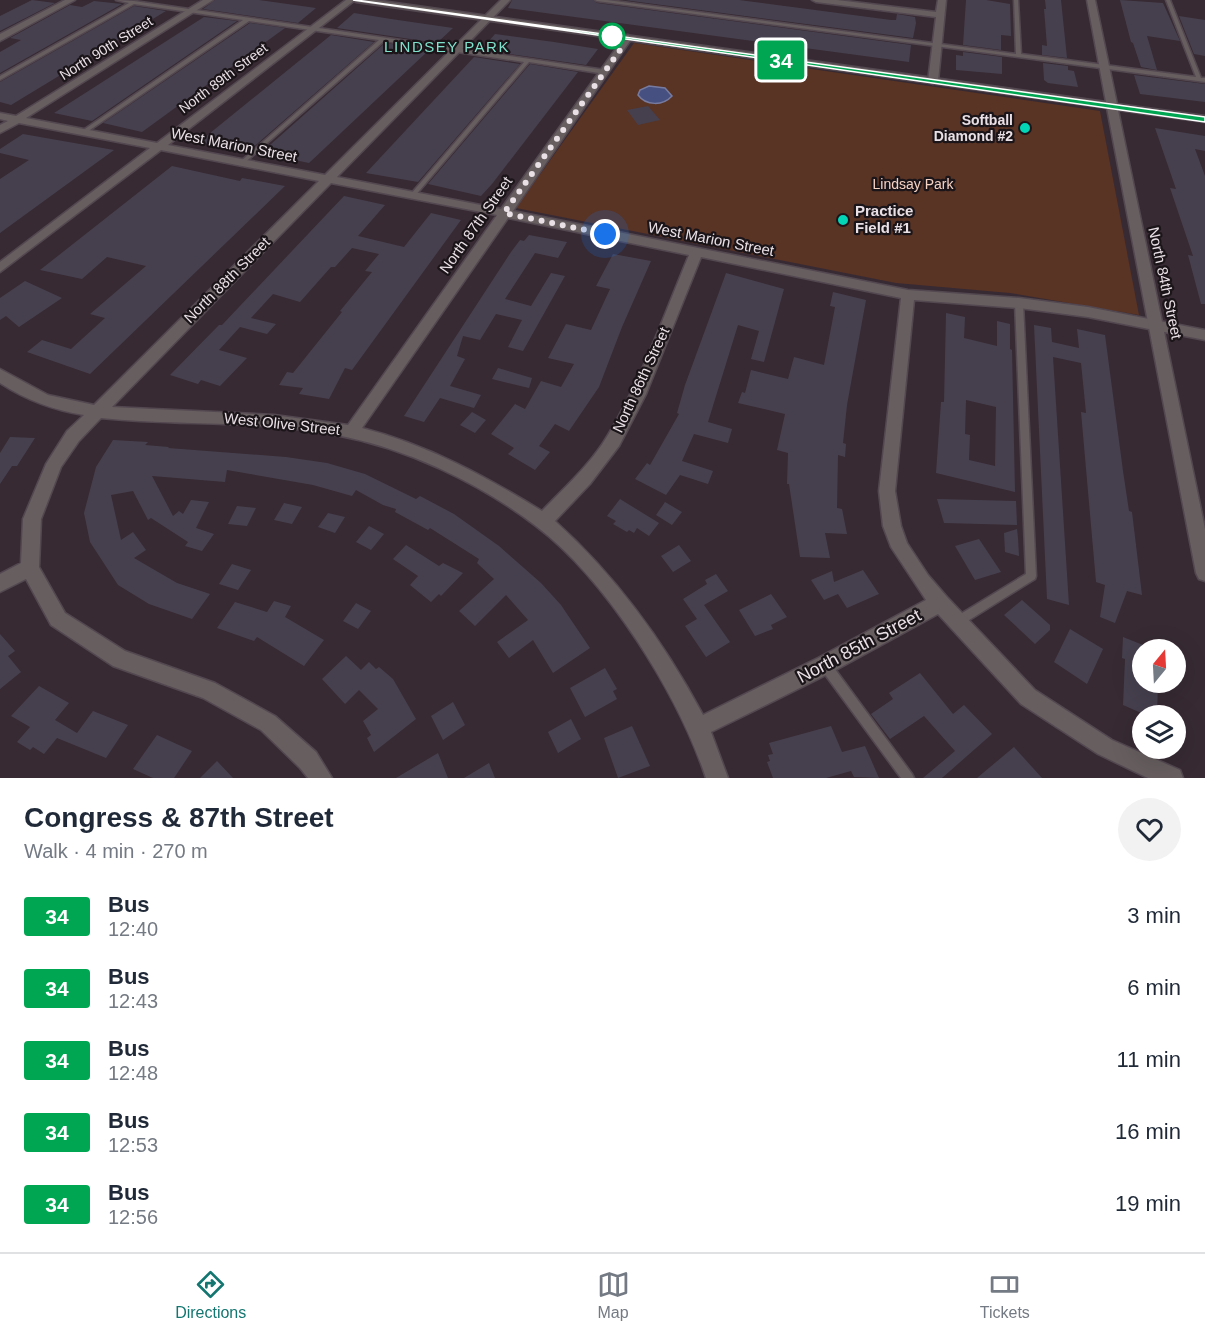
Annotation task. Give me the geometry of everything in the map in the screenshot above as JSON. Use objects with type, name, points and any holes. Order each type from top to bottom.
[{"type":"street","points":[[0,38],[71,0]]},
{"type":"street","name":"North 90th Street","points":[[0,130],[209,0]]},
{"type":"street","name":"North 89th Street","points":[[0,268],[351,0]]},
{"type":"street","points":[[356,0],[1205,119]]},
{"type":"street","name":"North 88th Street","points":[[30,568],[32,519],[54,464],[73,436],[506,0]]},
{"type":"street","points":[[816,0],[940,15]]},
{"type":"street","points":[[933,81],[942,0]]},
{"type":"street","name":"North 84th Street","points":[[1091,0],[1205,573]]},
{"type":"street","name":"North 87th Street","points":[[351,432],[628,38]]},
{"type":"street","name":"West Marion Street","points":[[0,116],[504,213],[908,295],[1019,303],[1088,312],[1205,336]]},
{"type":"street","name":"North 86th Street","points":[[543,521],[584,478],[613,441],[638,394],[696,253]]},
{"type":"street","name":"North 85th Street","points":[[698,728],[825,665],[940,603],[922,581],[900,547],[887,508],[887,482],[908,295]]},
{"type":"street","name":"West Olive Street","points":[[0,375],[27,395],[60,405],[96,411],[294,423],[351,432],[406,448],[464,472],[543,521],[594,572],[642,632],[698,728]]},
{"type":"street","points":[[0,583],[30,568],[58,619],[120,659],[208,690],[268,723],[308,760],[321,778]]},
{"type":"street","points":[[940,603],[1028,697],[1106,747],[1172,778]]},
{"type":"street","points":[[698,728],[717,778]]},
{"type":"lane","points":[[118,0],[605,72]]},
{"type":"lane","points":[[597,0],[1202,79]]},
{"type":"lane","points":[[1016,0],[1019,56]]},
{"type":"lane","points":[[1168,0],[1202,79]]},
{"type":"lane","points":[[0,78],[134,2]]},
{"type":"lane","points":[[84,132],[248,19]]},
{"type":"lane","points":[[242,163],[383,39]]},
{"type":"lane","points":[[412,196],[527,61]]},
{"type":"lane","points":[[957,622],[1031,576],[1019,303]]},
{"type":"lane","points":[[825,665],[908,778]]},
{"type":"green space","name":"Lindsay Park","points":[[634,43],[1100,111],[1139,315],[1010,293],[896,283],[516,208]]},
{"type":"water","points":[[649,86],[665,88],[672,96],[659,103],[645,101],[638,95],[640,90]]},
{"type":"building","points":[[32,0],[55,3],[0,31],[0,16]]},
{"type":"building","points":[[215,0],[259,0],[316,8],[298,23],[203,9]]},
{"type":"building","points":[[512,0],[593,0],[597,3],[911,45],[909,62],[508,8]]},
{"type":"building","points":[[624,0],[739,0],[891,20],[896,20],[897,14],[915,17],[916,23],[913,38]]},
{"type":"building","points":[[966,0],[986,0],[1010,4],[1011,36],[1001,35],[1001,50],[963,45]]},
{"type":"building","points":[[1045,0],[1061,0],[1067,58],[1042,55],[1042,45],[1047,46]]},
{"type":"building","points":[[1120,0],[1163,3],[1180,41],[1147,36],[1157,70],[1141,67],[1131,42]]},
{"type":"building","points":[[94,1],[122,4],[0,73],[0,52],[21,40],[10,38],[70,5],[82,7]]},
{"type":"building","points":[[134,6],[166,11],[11,105],[0,102],[0,82]]},
{"type":"building","points":[[354,13],[453,28],[437,43],[337,28]]},
{"type":"building","points":[[1179,16],[1205,20],[1205,56],[1194,54]]},
{"type":"building","points":[[204,17],[237,21],[92,121],[54,113]]},
{"type":"building","points":[[250,23],[285,28],[142,132],[103,123]]},
{"type":"building","points":[[495,34],[598,49],[586,65],[481,50]]},
{"type":"building","points":[[331,35],[374,42],[251,149],[222,143],[218,146],[199,142]]},
{"type":"building","points":[[385,43],[429,50],[309,163],[261,153]]},
{"type":"building","points":[[963,52],[1002,57],[1002,74],[956,70],[956,55],[963,56]]},
{"type":"building","points":[[474,57],[520,64],[418,182],[366,173]]},
{"type":"building","points":[[1043,63],[1068,66],[1068,70],[1074,71],[1078,87],[1048,83],[1044,80]]},
{"type":"building","points":[[530,64],[578,72],[492,184],[481,196],[428,184]]},
{"type":"building","points":[[1134,75],[1205,84],[1205,102],[1140,94]]},
{"type":"building","points":[[648,106],[660,120],[638,125],[627,110]]},
{"type":"building","points":[[1155,128],[1205,136],[1205,151],[1195,149],[1205,176],[1205,304],[1201,304],[1188,255],[1193,256],[1170,188],[1176,189]]},
{"type":"building","points":[[23,134],[114,150],[0,233],[0,179],[29,160],[0,153],[0,149]]},
{"type":"building","points":[[172,166],[240,181],[242,178],[285,186],[90,374],[27,352],[42,340],[71,349],[105,318],[90,314],[146,266],[107,257],[82,279],[40,270]]},
{"type":"building","points":[[344,196],[385,205],[358,236],[404,247],[431,213],[461,220],[352,370],[345,368],[329,399],[299,394],[303,388],[279,385],[287,372],[293,373],[342,312],[340,311],[372,272],[365,271],[379,254],[352,248],[335,267],[331,267],[300,302],[273,294],[251,318],[276,324],[267,334],[240,327],[219,350],[247,358],[220,386],[201,380],[198,384],[170,375],[219,325],[222,325]]},
{"type":"building","points":[[529,235],[567,242],[558,258],[535,253],[505,299],[531,306],[551,273],[565,276],[523,351],[508,347],[522,320],[496,314],[480,340],[463,336],[457,356],[465,359],[450,386],[481,395],[474,408],[440,398],[424,422],[404,416],[511,252],[520,240],[524,241]]},
{"type":"building","points":[[613,254],[651,261],[599,387],[569,431],[555,424],[539,446],[550,452],[535,470],[508,454],[514,448],[491,434],[515,404],[525,409],[541,381],[561,387],[574,364],[548,358],[566,324],[591,330],[610,289],[596,286]]},
{"type":"building","points":[[726,273],[784,289],[764,362],[751,359],[759,331],[738,325],[708,422],[732,429],[728,443],[694,434],[682,461],[713,471],[708,484],[680,475],[666,495],[635,479],[647,463],[650,465],[679,414],[677,413],[685,385]]},
{"type":"building","points":[[25,281],[62,298],[19,327],[6,316],[0,320],[0,298]]},
{"type":"building","points":[[833,292],[866,300],[847,405],[843,443],[846,444],[845,457],[838,455],[837,508],[842,509],[847,534],[825,533],[830,558],[800,557],[789,484],[787,484],[788,453],[777,450],[785,414],[738,403],[742,392],[745,393],[751,370],[788,379],[794,357],[824,365],[835,307],[830,306]]},
{"type":"building","points":[[946,313],[965,317],[964,338],[997,346],[997,321],[1010,324],[1015,492],[936,473],[941,402],[944,402]],"holes":[[[966,400],[996,407],[995,466],[969,460],[970,435],[965,434]]]},
{"type":"building","points":[[1034,325],[1051,328],[1052,342],[1079,348],[1077,329],[1105,335],[1142,595],[1127,591],[1115,623],[1100,617],[1105,585],[1096,582],[1081,412],[1086,413],[1081,363],[1053,357],[1069,605],[1047,599]]},
{"type":"building","points":[[498,368],[532,378],[529,388],[492,379]]},
{"type":"building","points":[[472,412],[486,420],[475,433],[460,425]]},
{"type":"building","points":[[10,437],[35,438],[17,466],[12,466],[0,484],[0,453]]},
{"type":"building","points":[[113,440],[148,442],[145,445],[168,448],[286,457],[327,463],[365,474],[416,499],[420,496],[454,514],[499,546],[541,583],[561,605],[590,648],[553,673],[533,640],[509,658],[497,642],[528,620],[506,595],[475,626],[459,611],[494,579],[477,563],[479,559],[430,528],[428,530],[395,512],[396,509],[383,505],[356,490],[352,496],[313,485],[227,470],[225,482],[152,476],[173,516],[179,511],[183,514],[191,500],[209,502],[196,528],[214,534],[202,551],[185,546],[188,542],[151,518],[148,520],[133,491],[111,495],[121,540],[133,532],[146,550],[134,558],[177,583],[210,594],[192,619],[149,604],[118,585],[90,542],[84,513],[96,467]]},
{"type":"building","points":[[620,499],[659,523],[649,536],[637,528],[634,533],[629,530],[627,532],[613,524],[616,521],[607,516]]},
{"type":"building","points":[[937,499],[1016,501],[1017,525],[944,523]]},
{"type":"building","points":[[665,502],[682,512],[672,525],[656,515]]},
{"type":"building","points":[[284,503],[302,507],[292,524],[274,520]]},
{"type":"building","points":[[237,506],[256,508],[247,526],[228,524]]},
{"type":"building","points":[[328,513],[345,517],[335,533],[318,527]]},
{"type":"building","points":[[369,526],[384,534],[371,550],[356,542]]},
{"type":"building","points":[[1017,529],[1019,556],[1005,552],[1004,533]]},
{"type":"building","points":[[979,539],[1001,572],[975,580],[955,546]]},
{"type":"building","points":[[406,545],[439,566],[443,563],[463,573],[441,596],[439,594],[431,602],[410,585],[418,576],[393,559]]},
{"type":"building","points":[[679,545],[691,561],[673,572],[661,556]]},
{"type":"building","points":[[232,564],[251,570],[238,590],[219,584]]},
{"type":"building","points":[[863,570],[879,594],[847,608],[838,594],[824,600],[811,580],[832,571],[834,582]]},
{"type":"building","points":[[716,574],[728,591],[704,605],[730,642],[706,657],[685,626],[697,619],[683,599],[707,584],[705,580]]},
{"type":"building","points":[[771,594],[787,617],[771,625],[773,629],[755,636],[739,610]]},
{"type":"building","points":[[1022,600],[1050,625],[1050,630],[1035,644],[1004,615]]},
{"type":"building","points":[[274,601],[291,606],[285,617],[324,640],[304,666],[257,637],[254,641],[217,628],[235,602],[267,612]]},
{"type":"building","points":[[356,603],[371,611],[358,629],[343,621]]},
{"type":"building","points":[[1070,629],[1103,649],[1087,684],[1054,662]]},
{"type":"building","points":[[0,634],[15,651],[8,656],[21,672],[0,689]]},
{"type":"building","points":[[1123,637],[1132,641],[1132,693],[1158,693],[1157,705],[1132,705],[1132,709],[1123,705],[1125,659],[1122,658]]},
{"type":"building","points":[[346,656],[361,670],[369,662],[393,679],[416,719],[374,752],[367,738],[371,735],[363,721],[378,709],[359,690],[345,704],[322,679]]},
{"type":"building","points":[[605,668],[617,689],[613,691],[617,699],[585,717],[570,688]]},
{"type":"building","points":[[920,673],[953,714],[964,705],[992,734],[942,778],[923,778],[955,751],[924,716],[890,739],[871,714],[893,699],[889,693]]},
{"type":"building","points":[[39,686],[69,703],[55,720],[77,733],[93,711],[128,725],[106,758],[57,738],[44,754],[33,747],[30,750],[17,742],[30,727],[11,716]]},
{"type":"building","points":[[453,702],[465,725],[443,740],[431,716]]},
{"type":"building","points":[[571,719],[581,739],[558,753],[548,732]]},
{"type":"building","points":[[632,726],[650,766],[618,778],[604,738]]},
{"type":"building","points":[[831,726],[842,752],[865,746],[879,778],[854,777],[851,771],[826,778],[773,778],[767,762],[770,761],[768,755],[773,754],[769,743]]},
{"type":"building","points":[[157,735],[192,751],[174,778],[153,778],[133,769]]},
{"type":"building","points":[[1014,747],[1042,778],[977,778]]},
{"type":"building","points":[[438,753],[448,778],[396,778]]},
{"type":"building","points":[[217,761],[233,778],[200,778]]},
{"type":"building","points":[[489,763],[495,778],[464,778]]},
{"type":"bus line","name":"34","points":[[356,0],[1205,119]]},
{"type":"place","name":"Softball Diamond #2","points":[[1025,128]]},
{"type":"place","name":"Practice Field #1","points":[[843,220]]},
{"type":"district","name":"LINDSEY PARK","points":[[447,47]]},
{"type":"route","points":[[605,234],[504,213],[623,46],[612,36]]}]
